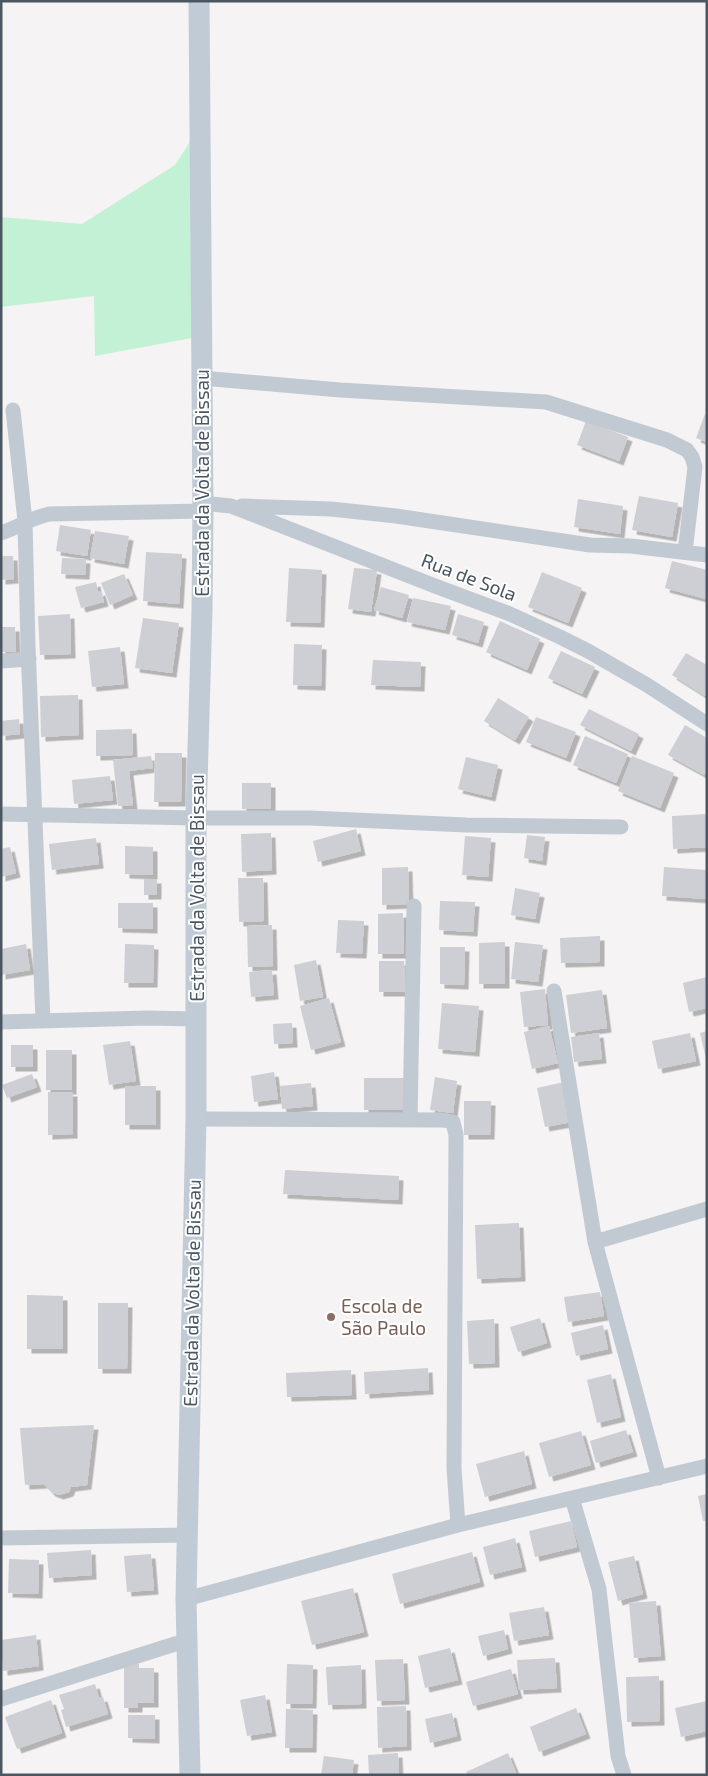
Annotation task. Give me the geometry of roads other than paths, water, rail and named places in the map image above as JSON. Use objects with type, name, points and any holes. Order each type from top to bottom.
[{"type":"main road","name":"Estrada da Volta de Bissau","points":[[190,1775],[186,1598],[196,1119],[196,818],[202,610],[199,1]]},
{"type":"street","points":[[202,378],[340,390],[546,402],[668,440],[687,450],[692,457],[695,467],[685,552]]},
{"type":"street","points":[[13,410],[26,521],[29,659],[43,1021]]},
{"type":"street","points":[[231,506],[331,509],[444,522],[590,545],[631,546],[707,554]]},
{"type":"street","name":"Rua de Sola","points":[[1,533],[18,527],[36,517],[50,514],[231,506],[518,618],[588,651],[647,685],[707,724]]},
{"type":"street","points":[[1,661],[29,659]]},
{"type":"street","points":[[1,814],[310,818],[621,827]]},
{"type":"street","points":[[410,1120],[414,906]]},
{"type":"street","points":[[554,991],[595,1242],[659,1478]]},
{"type":"street","points":[[1,1022],[196,1019]]},
{"type":"street","points":[[196,1119],[443,1120],[453,1122],[456,1135],[454,1468],[458,1525]]},
{"type":"street","points":[[595,1242],[707,1209]]},
{"type":"street","points":[[186,1598],[458,1525],[707,1466]]},
{"type":"street","points":[[572,1498],[599,1589],[618,1756],[624,1775]]},
{"type":"street","points":[[1,1538],[187,1535]]},
{"type":"street","points":[[1,1699],[174,1644],[187,1642]]},
{"type":"place","name":"Escola de São Paulo","points":[[331,1317]]}]
